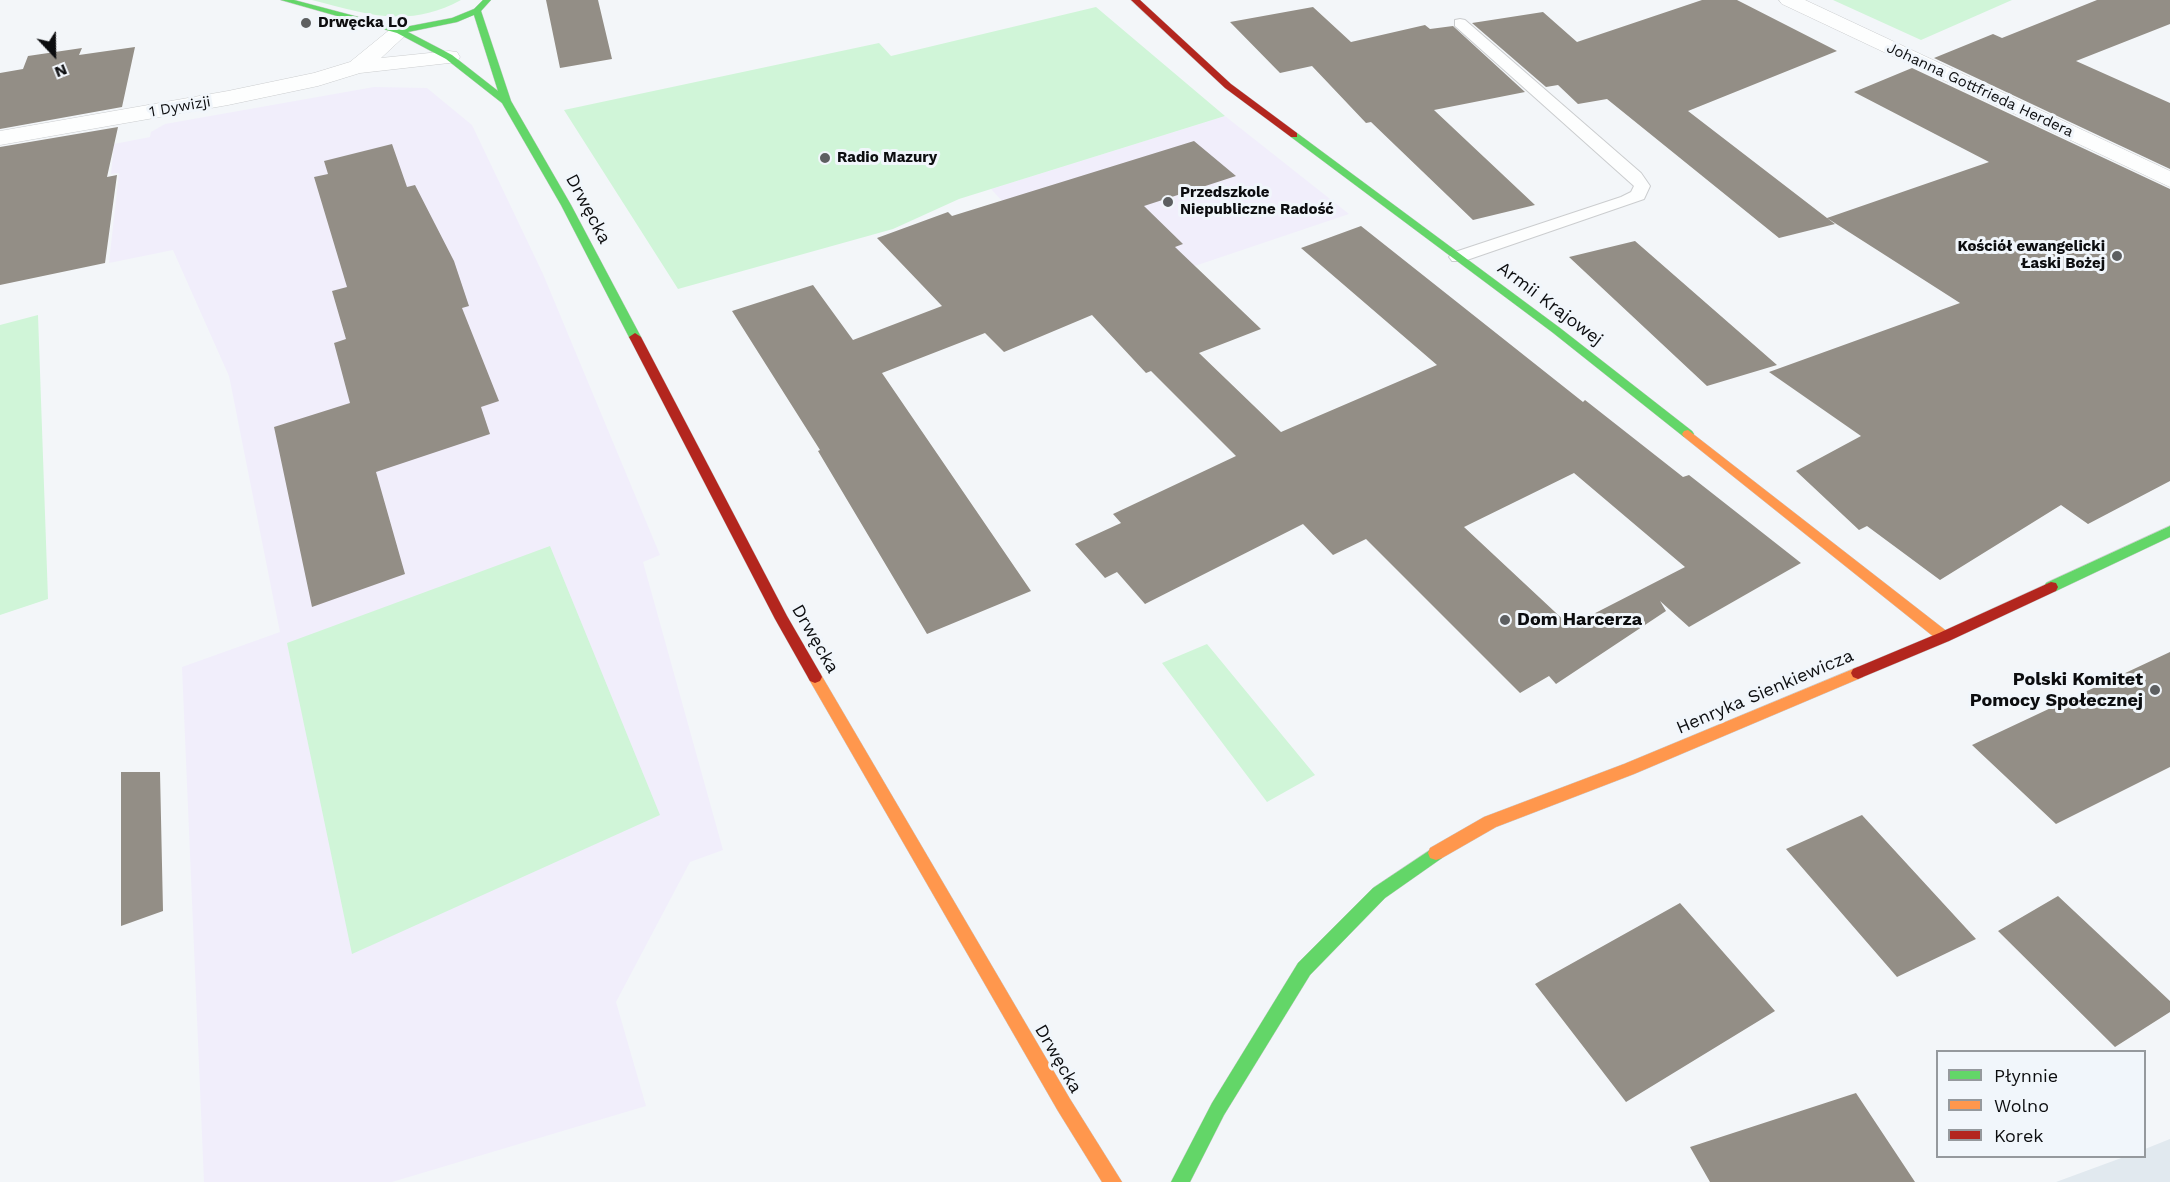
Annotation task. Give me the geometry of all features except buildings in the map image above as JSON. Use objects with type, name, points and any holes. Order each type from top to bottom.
[{"type":"street","points":[[285,0],[400,31],[428,27],[477,11],[487,0]]},
{"type":"street","name":"Armii Krajowej","points":[[1135,0],[1228,86],[1556,330],[1944,637]]},
{"type":"street","name":"Johanna Gottfrieda Herdera","points":[[1789,0],[2170,180]]},
{"type":"street","name":"Drwęcka","points":[[477,11],[487,48],[506,101],[566,205],[782,619],[1064,1105],[1113,1182]]},
{"type":"street","name":"Drwęcka","points":[[400,31],[449,57],[506,101]]},
{"type":"street","name":"1 Dywizji","points":[[358,67],[400,31]]},
{"type":"street","name":"1 Dywizji","points":[[0,138],[228,98],[318,79],[358,67],[449,57]]},
{"type":"street","name":"Henryka Sienkiewicza","points":[[1179,1182],[1218,1110],[1304,969],[1379,893],[1447,845],[1490,822],[1629,769],[1944,637],[2170,531]]},
{"type":"lane","points":[[1458,257],[1627,201],[1638,195],[1642,186],[1635,176],[1460,23]]},
{"type":"shaded area","points":[[374,87],[427,88],[472,125],[543,274],[660,555],[643,562],[723,850],[690,862],[616,1002],[646,1106],[392,1182],[204,1182],[182,667],[280,632],[229,376],[173,250],[109,263],[119,173],[111,174],[114,144],[150,137],[151,132],[165,124]]},
{"type":"shaded area","name":"Przedszkole Niepubliczne Radość","points":[[1225,116],[1349,214],[1168,275],[1071,276],[991,189]]},
{"type":"shaded area","points":[[2170,1139],[2170,1182],[2056,1182],[2121,1158],[2146,1158],[2146,1149]]},
{"type":"green space","points":[[312,0],[461,0],[442,9],[423,14],[387,16]]},
{"type":"green space","points":[[1833,0],[2012,0],[1921,40]]},
{"type":"green space","points":[[1096,7],[1225,116],[959,199],[893,229],[678,289],[564,110],[879,43],[891,56]]},
{"type":"green space","points":[[38,315],[48,599],[0,615],[0,325]]},
{"type":"green space","points":[[550,546],[660,815],[352,954],[287,643]]},
{"type":"green space","points":[[1207,644],[1315,775],[1267,802],[1162,663]]},
{"type":"traffic: fast","points":[[285,0],[400,31],[454,20],[477,11],[487,0]]},
{"type":"traffic: fast","points":[[477,11],[506,101],[566,205],[635,337]]},
{"type":"traffic: fast","points":[[400,31],[449,57],[506,101]]},
{"type":"traffic: fast","points":[[1294,135],[1556,330],[1688,434]]},
{"type":"traffic: fast","points":[[2051,587],[2170,531]]},
{"type":"traffic: fast","points":[[1180,1182],[1218,1109],[1304,969],[1379,893],[1436,853]]},
{"type":"traffic: slow","points":[[1688,434],[1944,637]]},
{"type":"traffic: slow","points":[[1436,853],[1490,822],[1629,769],[1858,673]]},
{"type":"traffic: slow","points":[[815,677],[1064,1105],[1113,1182]]},
{"type":"traffic: jam","points":[[1135,0],[1228,86],[1294,135]]},
{"type":"traffic: jam","points":[[635,337],[782,619],[815,677]]},
{"type":"traffic: jam","points":[[1858,673],[1944,637],[2051,587]]},
{"type":"place","name":"Drwęcka LO","points":[[306,23]]},
{"type":"place","name":"Radio Mazury","points":[[825,158]]},
{"type":"place","name":"Przedszkole Niepubliczne Radość","points":[[1168,202]]},
{"type":"place","name":"Kościół ewangelicki Łaski Bożej","points":[[2117,256]]},
{"type":"place","name":"Dom Harcerza","points":[[1505,620]]},
{"type":"place","name":"Polski Komitet Pomocy Społecznej","points":[[2155,690]]}]
